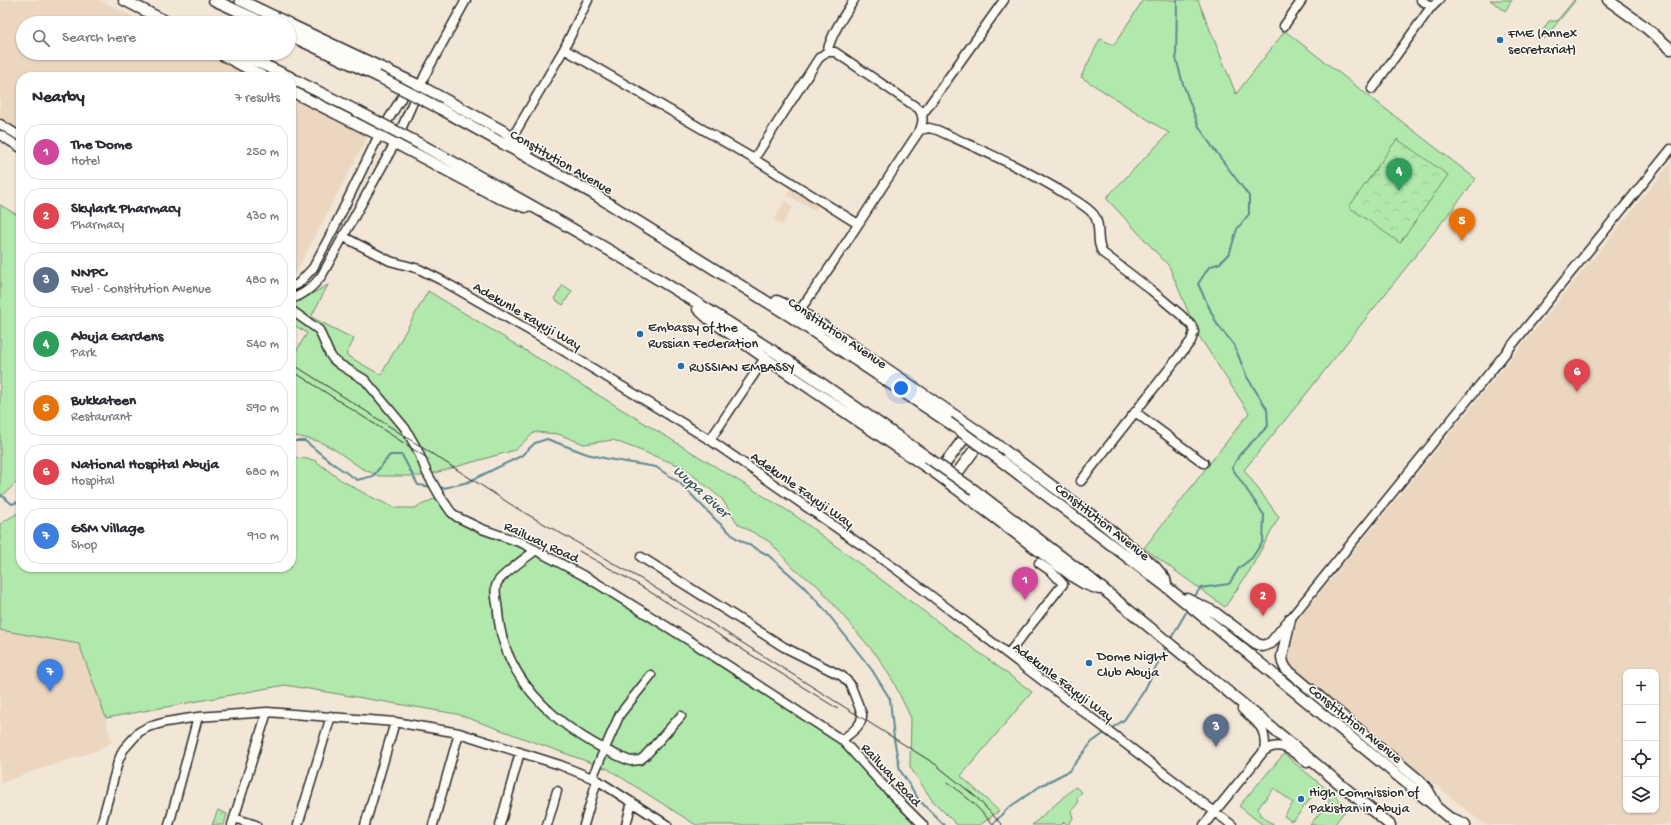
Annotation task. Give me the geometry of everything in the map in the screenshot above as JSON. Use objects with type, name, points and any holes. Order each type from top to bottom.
[{"type":"highway","points":[[1455,823],[1464,825]]},
{"type":"main road","points":[[124,0],[155,16]]},
{"type":"main road","points":[[133,0],[149,13]]},
{"type":"main road","points":[[217,0],[250,16]]},
{"type":"main road","points":[[240,0],[273,16]]},
{"type":"main road","points":[[1608,0],[1644,26],[1671,49]]},
{"type":"main road","points":[[296,27],[417,85],[512,138],[536,162]]},
{"type":"main road","name":"Constitution Avenue","points":[[296,38],[377,76],[439,108],[592,193],[793,318],[948,422],[1171,591],[1455,823]]},
{"type":"main road","points":[[229,60],[254,72]]},
{"type":"main road","points":[[253,60],[279,72]]},
{"type":"main road","points":[[296,80],[420,144],[553,218],[686,296],[771,349],[974,490],[1033,533],[1227,690],[1390,825]]},
{"type":"main road","points":[[296,93],[378,134],[497,197],[553,218]]},
{"type":"main road","points":[[726,276],[799,311],[831,331],[985,436],[1098,520],[1154,566],[1165,579],[1171,591],[1210,610],[1257,644],[1263,646],[1274,641],[1290,619]]},
{"type":"main road","points":[[686,296],[709,319],[950,483],[1075,578],[1085,584],[1108,593]]},
{"type":"main road","points":[[937,474],[972,427]]},
{"type":"main road","points":[[950,483],[985,436]]},
{"type":"main road","points":[[1290,619],[1282,657],[1286,669],[1420,781],[1427,789],[1438,808]]},
{"type":"street","points":[[296,284],[302,281],[313,268],[334,230],[378,134],[402,97],[417,85],[425,75],[466,0]]},
{"type":"street","points":[[512,138],[564,49],[588,0]]},
{"type":"street","points":[[754,159],[819,58],[826,52],[838,24],[854,0]]},
{"type":"street","points":[[922,115],[1004,0]]},
{"type":"street","points":[[1284,26],[1302,0]]},
{"type":"street","points":[[1421,0],[1431,7]]},
{"type":"street","points":[[1372,90],[1431,7],[1434,6],[1439,0]]},
{"type":"street","points":[[564,49],[612,75],[754,159],[858,224]]},
{"type":"street","points":[[799,311],[920,130],[923,120],[919,109],[835,52],[826,52]]},
{"type":"street","points":[[296,297],[305,293],[314,286],[344,237],[395,143],[417,85]]},
{"type":"street","points":[[0,124],[16,134]]},
{"type":"street","points":[[920,130],[933,128],[989,153],[1049,183],[1080,203],[1097,220],[1099,242],[1103,254],[1172,306],[1192,326],[1194,332],[1191,341],[1080,481]]},
{"type":"street","points":[[0,135],[16,145]]},
{"type":"street","points":[[1290,619],[1671,149]]},
{"type":"street","name":"Adekunle Fayuji Way","points":[[344,237],[390,261],[419,269],[441,280],[541,337],[710,440],[896,570],[1232,825]]},
{"type":"street","name":"Railway Road","points":[[296,314],[319,330],[333,359],[368,384],[405,428],[417,449],[427,473],[451,512],[464,521],[512,539],[536,550],[590,579],[695,644],[842,740],[881,784],[923,825]]},
{"type":"street","points":[[710,440],[765,358]]},
{"type":"street","points":[[1135,412],[1204,463]]},
{"type":"street","points":[[536,550],[500,578],[495,589],[502,641],[523,682],[542,705],[567,728],[630,761],[640,760],[681,716]]},
{"type":"street","name":"Railway Road","points":[[641,557],[784,647],[828,668],[847,680],[850,684],[863,718],[861,723],[842,740]]},
{"type":"street","points":[[1008,654],[1063,584],[1052,572],[1038,563]]},
{"type":"street","points":[[584,825],[594,779],[605,748],[620,714],[651,675]]},
{"type":"street","points":[[1227,690],[1234,700],[1263,729],[1266,736],[1264,751]]},
{"type":"street","points":[[256,825],[233,822],[267,712]]},
{"type":"street","points":[[100,825],[118,762],[123,750],[133,738],[148,727],[166,722],[198,717],[267,712],[395,722],[459,734],[560,765],[594,779],[667,825]]},
{"type":"street","points":[[298,825],[331,716]]},
{"type":"street","points":[[168,825],[198,717]]},
{"type":"street","points":[[365,825],[395,722]]},
{"type":"street","points":[[433,825],[459,734]]},
{"type":"street","points":[[1204,825],[1264,751],[1270,746],[1279,745],[1284,747],[1306,763],[1332,777]]},
{"type":"street","points":[[500,825],[520,752]]},
{"type":"street","points":[[547,825],[557,791]]},
{"type":"street","points":[[626,825],[632,802]]},
{"type":"shaded area","points":[[0,0],[100,0],[132,16],[16,16],[16,60],[220,60],[244,72],[16,72],[16,128],[0,118]]},
{"type":"shaded area","points":[[296,98],[369,134],[296,272]]},
{"type":"shaded area","points":[[1671,163],[1671,825],[1485,825],[1286,664],[1296,622]]},
{"type":"shaded area","points":[[791,187],[818,204],[816,211],[787,195]]},
{"type":"shaded area","points":[[785,200],[793,207],[782,225],[774,220]]},
{"type":"shaded area","points":[[0,625],[90,644],[111,742],[99,750],[22,775],[0,784]]},
{"type":"green space","points":[[1143,0],[1198,0],[1236,94],[1285,31],[1476,179],[1299,403],[1244,470],[1279,517],[1250,570],[1225,607],[1144,548],[1249,413],[1197,333],[1169,266],[1106,198],[1169,133],[1081,77],[1100,39],[1114,45]]},
{"type":"green space","points":[[1490,0],[1512,0],[1505,11]]},
{"type":"green space","points":[[1574,0],[1575,1],[1544,39],[1539,36],[1549,21],[1557,21]]},
{"type":"green space","points":[[1397,139],[1448,175],[1400,243],[1349,207]]},
{"type":"green space","points":[[0,205],[16,214],[16,483],[0,498]]},
{"type":"green space","points":[[328,285],[311,317],[354,339],[346,355],[381,375],[428,291],[793,514],[1032,692],[961,776],[999,811],[980,825],[957,825],[932,800],[910,767],[911,718],[893,681],[878,657],[817,585],[794,569],[770,542],[738,524],[722,499],[683,467],[613,440],[584,444],[558,434],[535,432],[515,450],[424,476],[379,476],[361,468],[334,449],[318,441],[296,436],[296,352],[307,333],[296,326],[296,302]]},
{"type":"green space","points":[[563,285],[572,291],[563,305],[554,299]]},
{"type":"green space","points":[[296,458],[314,460],[341,480],[369,496],[395,508],[415,508],[440,496],[451,512],[536,550],[842,740],[915,817],[912,825],[696,825],[608,769],[457,714],[285,685],[106,718],[79,644],[0,630],[0,524],[16,514],[16,572],[296,572]]},
{"type":"green space","points":[[1284,754],[1348,807],[1334,825],[1310,825],[1330,800],[1317,790],[1294,820],[1291,821],[1284,816],[1293,803],[1274,788],[1258,808],[1260,815],[1274,825],[1263,825],[1239,806]]},
{"type":"green space","points":[[1075,787],[1082,792],[1077,798],[1078,803],[1071,811],[1073,818],[1068,825],[1064,822],[1061,825],[1032,825]]},
{"type":"green space","points":[[218,810],[227,814],[224,825],[212,825]]},
{"type":"waterway","points":[[1177,0],[1176,58],[1183,84],[1198,125],[1213,148],[1249,196],[1249,214],[1237,229],[1230,252],[1220,263],[1209,267],[1198,284],[1217,324],[1234,345],[1247,377],[1267,409],[1268,426],[1240,454],[1232,468],[1264,515],[1263,541],[1252,558],[1239,568],[1229,584],[1200,588],[1194,598]]},
{"type":"waterway","name":"Wupa River","points":[[438,487],[444,488],[468,482],[521,456],[535,443],[547,439],[587,454],[656,467],[680,483],[736,538],[768,555],[803,586],[825,610],[872,670],[890,699],[894,739],[900,770],[919,800],[944,825]]},
{"type":"waterway","name":"Wupa River","points":[[296,441],[305,441],[332,463],[357,480],[373,476],[390,455],[402,455],[418,485],[432,487]]},
{"type":"waterway","name":"Wupa River","points":[[0,494],[12,504],[16,503]]},
{"type":"waterway","points":[[1170,640],[1188,609]]},
{"type":"waterway","points":[[1109,730],[1124,720],[1144,691],[1167,645]]},
{"type":"waterway","points":[[992,825],[1008,808],[1042,785],[1069,771],[1092,742],[1106,732]]},
{"type":"tram line","points":[[296,366],[518,509],[641,579],[935,764],[976,797],[1002,825]]},
{"type":"tram line","points":[[296,373],[430,460]]},
{"type":"tram line","points":[[579,551],[639,585],[838,709]]},
{"type":"tram line","points":[[948,782],[972,802],[992,823]]},
{"type":"place","name":"FME (Annex secretariat)","points":[[1500,40]]},
{"type":"place","name":"Abuja Gardens","points":[[1399,191]]},
{"type":"place","name":"Bukkateen","points":[[1462,241]]},
{"type":"place","name":"Embassy of the Russian Federation","points":[[640,334]]},
{"type":"place","name":"RUSSIAN EMBASSY","points":[[681,366]]},
{"type":"place","name":"National Hospital Abuja","points":[[1577,392]]},
{"type":"place","name":"The Dome","points":[[1025,600]]},
{"type":"place","name":"Skylark Pharmacy","points":[[1263,616]]},
{"type":"place","name":"Dome Night Club Abuja","points":[[1089,663]]},
{"type":"place","name":"GSM Village","points":[[50,692]]},
{"type":"place","name":"NNPC","points":[[1216,747]]},
{"type":"place","name":"High Commission of Pakistan in Abuja","points":[[1301,799]]}]
